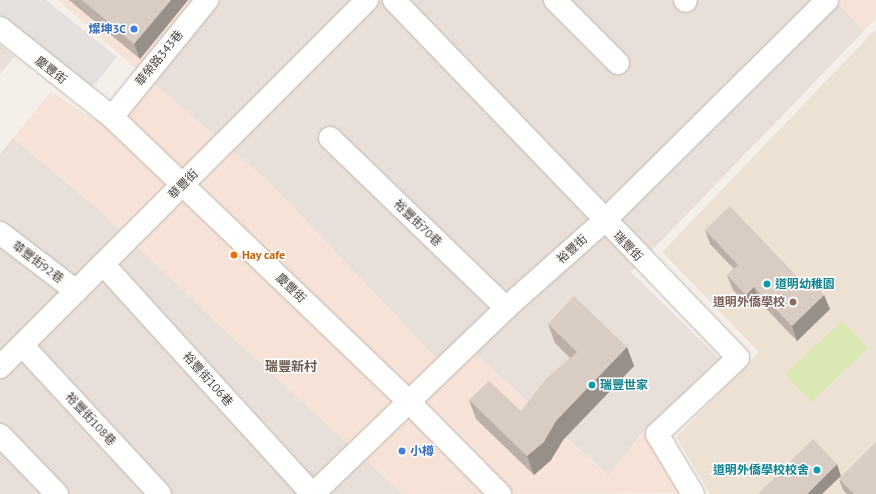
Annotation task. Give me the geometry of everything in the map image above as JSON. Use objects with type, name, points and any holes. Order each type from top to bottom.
[{"type":"street","name":"華榮路343巷","points":[[112,117],[207,0]]},
{"type":"street","name":"華豐街","points":[[0,367],[367,0]]},
{"type":"street","name":"瑞豐街","points":[[394,0],[604,221],[738,358],[656,434],[693,494]]},
{"type":"street","points":[[556,0],[618,63]]},
{"type":"street","name":"裕豐街","points":[[313,494],[506,308],[604,221],[827,0]]},
{"type":"street","name":"慶豐街","points":[[0,28],[112,117],[408,401],[500,494]]},
{"type":"street","name":"裕豐街70巷","points":[[330,138],[506,308]]},
{"type":"street","name":"華豐街92巷","points":[[0,233],[76,291]]},
{"type":"street","name":"裕豐街106巷","points":[[103,264],[313,494]]},
{"type":"street","name":"裕豐街108巷","points":[[22,345],[160,494]]},
{"type":"street","points":[[0,435],[57,494]]},
{"type":"shaded area","points":[[0,0],[46,0],[117,57],[91,89],[0,17]]},
{"type":"shaded area","points":[[58,0],[198,0],[138,70],[268,181],[438,360],[458,338],[608,476],[645,431],[685,493],[403,494],[218,324],[104,214],[13,138],[51,92],[95,120],[137,70]]},
{"type":"shaded area","points":[[198,0],[835,0],[864,31],[631,272],[721,360],[640,435],[609,476],[458,338],[438,360],[268,181],[138,70]]},
{"type":"shaded area","points":[[835,0],[876,0],[876,18],[864,31]]},
{"type":"shaded area","name":"道明外僑學校","points":[[876,29],[876,494],[710,494],[676,437],[759,352],[662,252]]},
{"type":"shaded area","points":[[0,45],[15,56],[0,74]]},
{"type":"shaded area","points":[[13,138],[104,214],[218,324],[403,494],[0,494],[0,154]]},
{"type":"green space","points":[[842,321],[868,348],[811,402],[785,374]]},
{"type":"building","points":[[82,0],[171,0],[134,44]]},
{"type":"building","name":"道明幼稚園","points":[[730,206],[806,286],[811,281],[824,295],[792,326],[754,287],[746,295],[727,275],[738,265],[705,230]]},
{"type":"building","points":[[574,296],[627,347],[556,421],[544,442],[527,456],[469,400],[489,381],[521,411],[546,379],[577,352],[548,324]]},
{"type":"building","points":[[813,439],[837,464],[807,494],[758,494]]},
{"type":"building","points":[[876,442],[876,494],[854,494],[839,479]]},
{"type":"place","name":"燦坤3C","points":[[134,29]]},
{"type":"place","name":"Hay cafe","points":[[234,255]]},
{"type":"place","name":"道明幼稚園","points":[[767,284]]},
{"type":"place","name":"道明外僑學校","points":[[793,302]]},
{"type":"place","name":"瑞豐世家","points":[[592,385]]},
{"type":"place","name":"小樽","points":[[402,451]]},
{"type":"place","name":"道明外僑學校校舍","points":[[817,470]]},
{"type":"district","name":"瑞豐新村","points":[[291,367]]}]
